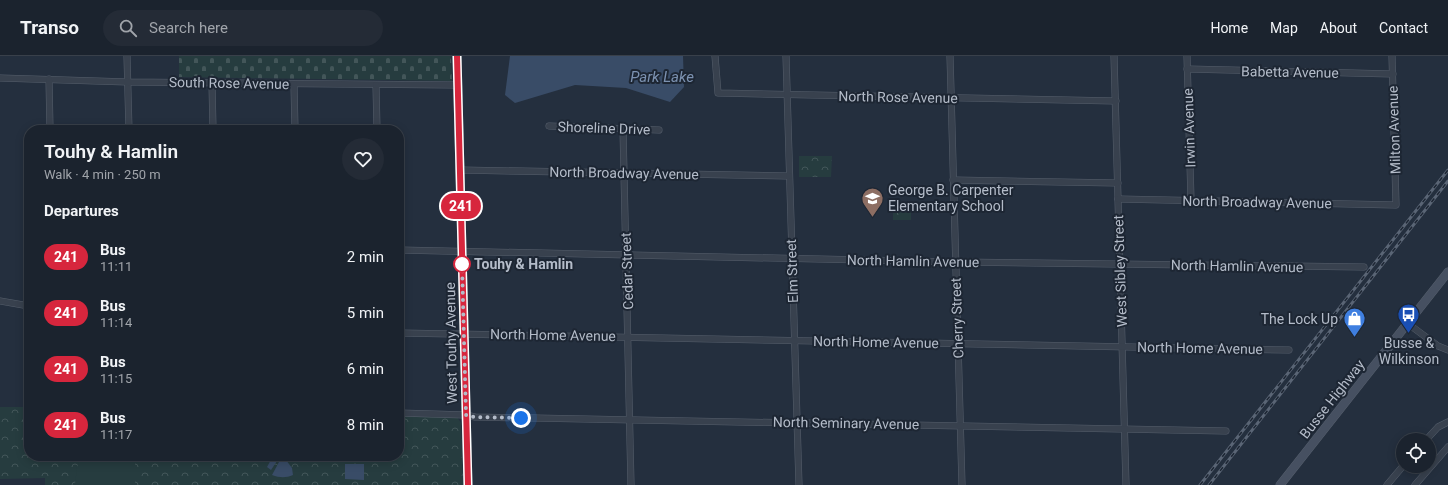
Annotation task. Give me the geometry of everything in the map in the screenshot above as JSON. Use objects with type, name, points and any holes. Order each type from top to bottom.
[{"type":"main road","name":"West Touhy Avenue","points":[[457,56],[468,485]]},
{"type":"main road","name":"Busse Highway","points":[[1283,485],[1448,272]]},
{"type":"street","points":[[127,56],[129,125]]},
{"type":"street","name":"North Rose Avenue","points":[[715,56],[718,93],[1116,101]]},
{"type":"street","name":"Elm Street","points":[[786,56],[799,485]]},
{"type":"street","name":"Cherry Street","points":[[950,56],[962,485]]},
{"type":"street","name":"West Sibley Street","points":[[1114,56],[1126,485]]},
{"type":"street","name":"Irwin Avenue","points":[[1187,56],[1191,200]]},
{"type":"street","name":"Milton Avenue","points":[[1392,56],[1396,205]]},
{"type":"street","name":"Babetta Avenue","points":[[1187,69],[1393,74]]},
{"type":"street","name":"South Rose Avenue","points":[[0,78],[128,82],[458,85]]},
{"type":"street","points":[[49,79],[50,125]]},
{"type":"street","points":[[212,83],[213,125]]},
{"type":"street","points":[[294,84],[295,125]]},
{"type":"street","points":[[376,85],[378,125]]},
{"type":"street","name":"Shoreline Drive","points":[[549,126],[659,130]]},
{"type":"street","name":"Cedar Street","points":[[623,129],[632,485]]},
{"type":"street","name":"North Broadway Avenue","points":[[460,170],[789,176]]},
{"type":"street","points":[[953,180],[1118,183]]},
{"type":"street","name":"North Broadway Avenue","points":[[1118,199],[1396,205]]},
{"type":"street","name":"North Hamlin Avenue","points":[[404,250],[1120,265],[1364,267]]},
{"type":"street","points":[[0,301],[24,305]]},
{"type":"street","points":[[1407,323],[1438,346],[1448,350]]},
{"type":"street","name":"North Home Avenue","points":[[404,333],[1289,350]]},
{"type":"street","name":"North Seminary Avenue","points":[[404,413],[466,415],[474,417],[1226,431]]},
{"type":"street","points":[[1432,433],[1438,427],[1448,422]]},
{"type":"street","points":[[1416,485],[1448,447]]},
{"type":"street","points":[[1387,485],[1397,473]]},
{"type":"green space","points":[[179,56],[451,56],[452,81],[179,77]]},
{"type":"green space","points":[[799,156],[832,156],[831,177],[799,177]]},
{"type":"green space","points":[[893,202],[901,203],[911,212],[911,220],[893,220]]},
{"type":"green space","points":[[0,407],[24,407],[24,461],[404,461],[404,415],[457,417],[461,423],[463,485],[45,485],[45,478],[0,479]]},
{"type":"green space","points":[[80,461],[135,461],[135,485],[75,485],[77,467]]},
{"type":"water","name":"Park Lake","points":[[510,56],[683,56],[684,87],[670,102],[626,88],[575,85],[515,103],[505,95]]},
{"type":"water","points":[[270,461],[277,461],[271,470],[267,467]]},
{"type":"water","points":[[277,461],[287,461],[292,468],[293,475],[288,477],[278,477],[272,475],[279,462]]},
{"type":"water","points":[[345,464],[364,464],[364,480],[345,479]]},
{"type":"railway","points":[[1200,485],[1448,170]]},
{"type":"railway","points":[[1209,485],[1448,181]]},
{"type":"bus line","name":"241","points":[[457,56],[468,485]]},
{"type":"place","name":"George B. Carpenter Elementary School","points":[[873,218]]},
{"type":"place","name":"Touhy & Hamlin","points":[[462,264]]},
{"type":"place","name":"Busse & Wilkinson","points":[[1409,334]]},
{"type":"place","name":"The Lock Up","points":[[1354,338]]},
{"type":"route","points":[[462,264],[466,415],[474,417],[521,418]]}]
